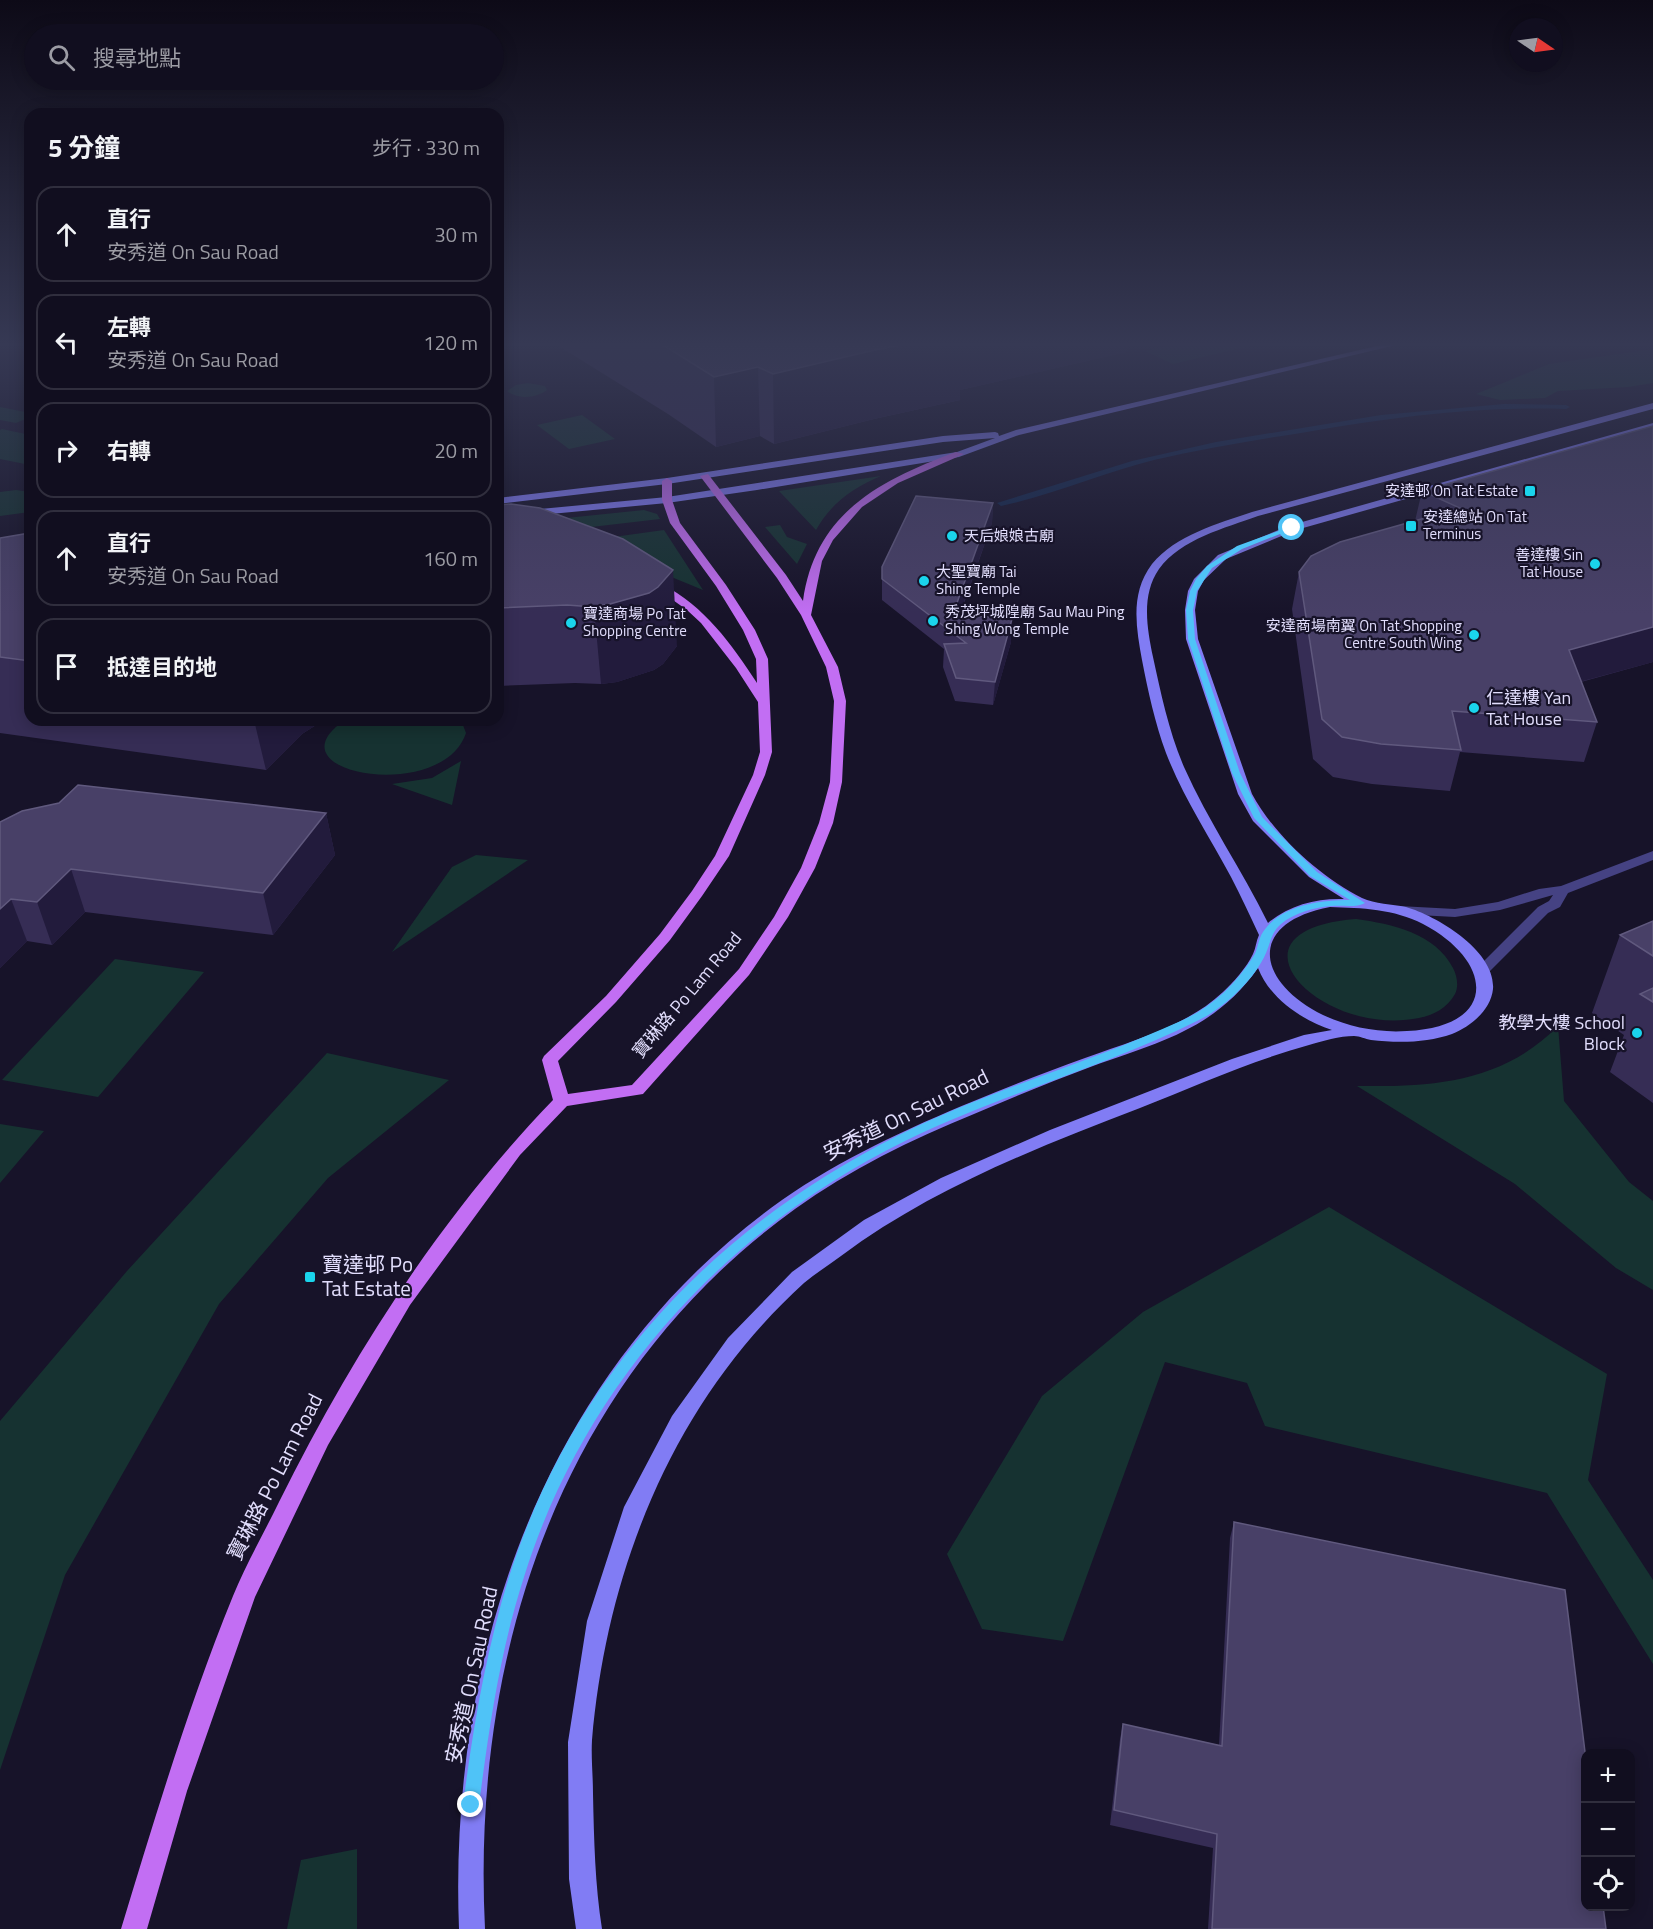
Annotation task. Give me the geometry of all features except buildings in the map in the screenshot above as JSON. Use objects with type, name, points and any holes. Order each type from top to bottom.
[{"type":"main road","points":[[504,500],[667,482],[943,439],[991,435]]},
{"type":"main road","points":[[806,615],[816,563],[841,522],[881,488],[909,472],[1011,435]]},
{"type":"main road","points":[[1266,934],[1204,817],[1169,742],[1150,670],[1142,614],[1143,593],[1148,579],[1156,567],[1180,546],[1255,514],[1546,435]]},
{"type":"main road","points":[[1361,903],[1314,874],[1258,818],[1245,794],[1192,639],[1190,610],[1193,591],[1199,579],[1222,557],[1239,548],[1292,528],[1621,435]]},
{"type":"main road","points":[[504,515],[719,493],[959,454]]},
{"type":"main road","name":"寶琳路 Po Lam Road","points":[[135,1929],[175,1791],[244,1596],[320,1440],[403,1300],[514,1151],[562,1101],[637,1090],[744,972],[781,917],[808,868],[826,823],[836,782],[840,701],[832,667],[806,615],[759,545],[705,476]]},
{"type":"main road","points":[[562,1101],[550,1060],[611,999],[665,937],[722,856],[766,752],[762,659],[749,630],[721,585],[675,523],[667,500],[667,482]]},
{"type":"main road","points":[[651,583],[671,592],[695,609],[718,634],[765,704]]},
{"type":"main road","points":[[1330,903],[1361,903],[1397,910],[1425,920],[1450,934],[1470,951],[1482,970],[1485,997],[1477,1010],[1461,1024],[1437,1033],[1408,1038],[1354,1031],[1316,1018],[1287,999],[1268,977],[1261,954],[1266,934],[1281,919],[1303,909],[1330,903]]},
{"type":"main road","name":"安秀道 On Sau Road","points":[[472,1929],[469,1886],[471,1805],[480,1735],[496,1650],[517,1575],[539,1516],[569,1453],[604,1393],[645,1338],[699,1279],[759,1227],[825,1180],[903,1138],[1015,1090],[1142,1043],[1200,1016],[1227,998],[1261,954]]},
{"type":"main road","points":[[590,1929],[582,1879],[580,1742],[598,1621],[632,1514],[679,1422],[735,1343],[799,1277],[870,1225],[947,1182],[1056,1134],[1238,1063],[1310,1039],[1354,1031]]},
{"type":"street","points":[[1397,910],[1455,913],[1500,906],[1544,892],[1563,890],[1653,855]]},
{"type":"street","points":[[1482,970],[1543,910],[1555,904],[1563,890]]},
{"type":"green space","points":[[0,435],[24,435],[24,464],[0,459]]},
{"type":"green space","points":[[550,435],[610,435],[615,439],[569,449]]},
{"type":"green space","points":[[881,476],[844,497],[822,520],[816,530],[779,491]]},
{"type":"green space","points":[[24,491],[24,513],[0,516],[0,492]]},
{"type":"green space","points":[[644,510],[657,514],[660,519],[574,529],[504,524]]},
{"type":"green space","points":[[780,525],[787,537],[807,544],[797,564],[765,527]]},
{"type":"green space","points":[[664,530],[703,590],[584,541]]},
{"type":"green space","points":[[339,726],[463,726],[466,733],[451,755],[426,769],[397,774],[367,773],[342,767],[327,755],[326,739]]},
{"type":"green space","points":[[461,761],[452,805],[392,784],[432,778]]},
{"type":"green space","points":[[476,855],[528,860],[392,952],[452,867]]},
{"type":"green space","points":[[1356,919],[1398,927],[1424,938],[1435,946],[1453,968],[1457,984],[1452,999],[1440,1010],[1425,1017],[1382,1020],[1348,1013],[1318,998],[1298,980],[1288,960],[1292,942],[1314,927]]},
{"type":"green space","points":[[115,959],[204,972],[98,1097],[2,1080]]},
{"type":"green space","points":[[1558,1026],[1564,1101],[1629,1182],[1653,1201],[1653,1290],[1616,1268],[1515,1184],[1357,1086],[1412,1085],[1465,1078],[1514,1060]]},
{"type":"green space","points":[[327,1053],[449,1080],[328,1178],[219,1304],[65,1575],[0,1770],[0,1421],[127,1271]]},
{"type":"green space","points":[[0,1124],[44,1131],[0,1183]]},
{"type":"green space","points":[[1329,1207],[1607,1374],[1588,1480],[1653,1580],[1653,1664],[1547,1493],[1265,1426],[1247,1383],[1165,1362],[1063,1641],[982,1629],[947,1554],[1042,1396],[1143,1312]]},
{"type":"green space","points":[[357,1849],[357,1929],[287,1929],[301,1860]]},
{"type":"waterway","points":[[1001,503],[1040,494],[1154,458],[1271,435]]},
{"type":"place","name":"安達邨 On Tat Estate","points":[[1530,491]]},
{"type":"place","name":"安達總站 On Tat Terminus","points":[[1411,526]]},
{"type":"place","name":"天后娘娘古廟","points":[[952,536]]},
{"type":"place","name":"善達樓 Sin Tat House","points":[[1595,564]]},
{"type":"place","name":"大聖寶廟 Tai Shing Temple","points":[[924,581]]},
{"type":"place","name":"秀茂坪城隍廟 Sau Mau Ping Shing Wong Temple","points":[[933,621]]},
{"type":"place","name":"寶達商場 Po Tat Shopping Centre","points":[[571,623]]},
{"type":"place","name":"安達商場南翼 On Tat Shopping Centre South Wing","points":[[1474,635]]},
{"type":"place","name":"仁達樓 Yan Tat House","points":[[1474,708]]},
{"type":"place","name":"教學大樓 School Block","points":[[1637,1033]]},
{"type":"place","name":"寶達邨 Po Tat Estate","points":[[310,1277]]},
{"type":"route","points":[[471,1805],[480,1735],[496,1650],[517,1575],[539,1516],[569,1453],[604,1393],[645,1338],[699,1279],[759,1227],[825,1180],[903,1138],[1015,1090],[1142,1043],[1200,1016],[1227,998],[1261,954],[1266,934],[1281,919],[1303,909],[1330,903],[1361,903],[1314,874],[1258,818],[1236,773],[1196,657],[1192,639],[1190,610],[1193,591],[1209,567],[1239,548],[1292,528]]}]
